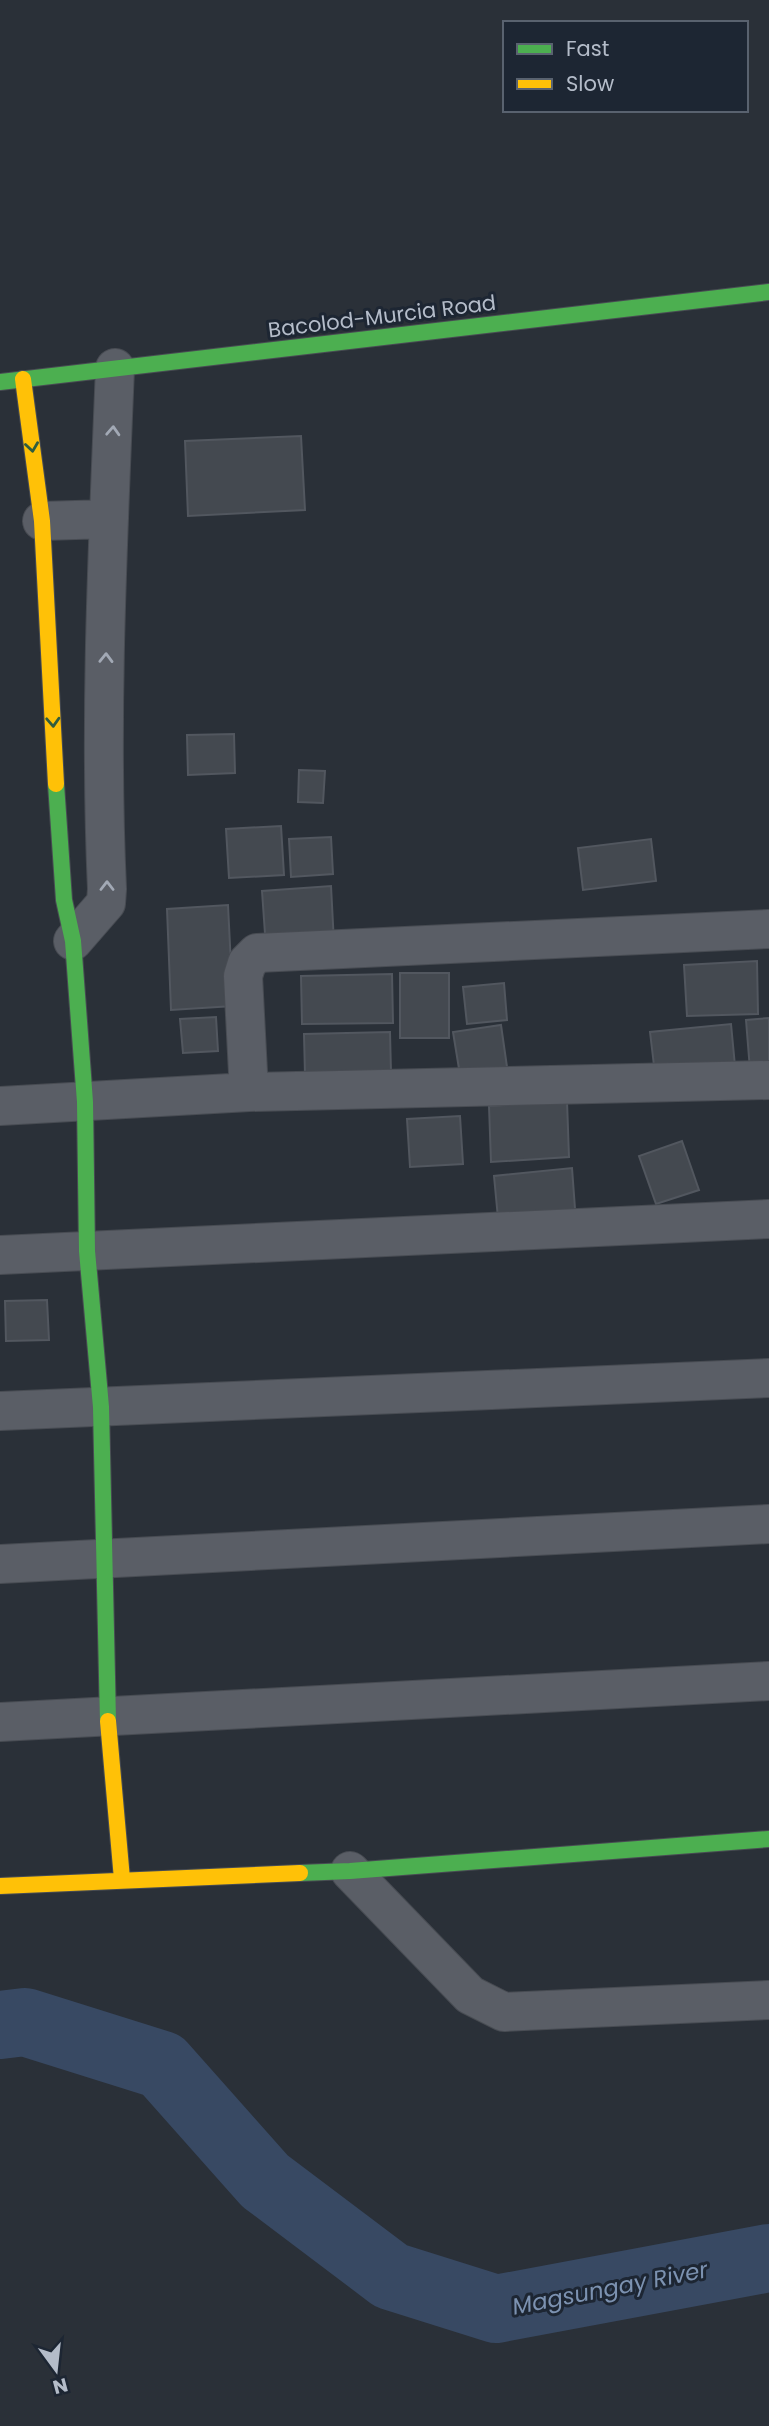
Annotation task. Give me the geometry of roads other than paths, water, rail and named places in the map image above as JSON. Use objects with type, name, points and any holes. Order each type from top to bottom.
[{"type":"street","name":"Bacolod-Murcia Road","points":[[0,382],[769,292]]},
{"type":"street","points":[[73,941],[106,903],[103,802],[109,519],[116,368]]},
{"type":"street","points":[[23,379],[43,521],[64,900],[73,941],[85,1102],[87,1251],[101,1406],[108,1716],[122,1879]]},
{"type":"street","points":[[43,521],[109,519]]},
{"type":"street","points":[[57,799],[103,802]]},
{"type":"street","points":[[249,1092],[243,976],[247,963],[257,953],[769,929]]},
{"type":"street","points":[[0,1106],[249,1092],[769,1080]]},
{"type":"street","points":[[0,1255],[769,1219]]},
{"type":"street","points":[[0,1410],[769,1378]]},
{"type":"street","points":[[0,1564],[769,1524]]},
{"type":"street","points":[[0,1722],[769,1681]]},
{"type":"street","points":[[0,1886],[350,1871],[769,1839]]},
{"type":"street","points":[[350,1871],[470,1995],[504,2012],[769,2000]]},
{"type":"waterway","name":"Magsungay River","points":[[0,2025],[25,2022],[162,2065],[265,2181],[391,2276],[496,2309],[769,2258]]}]
